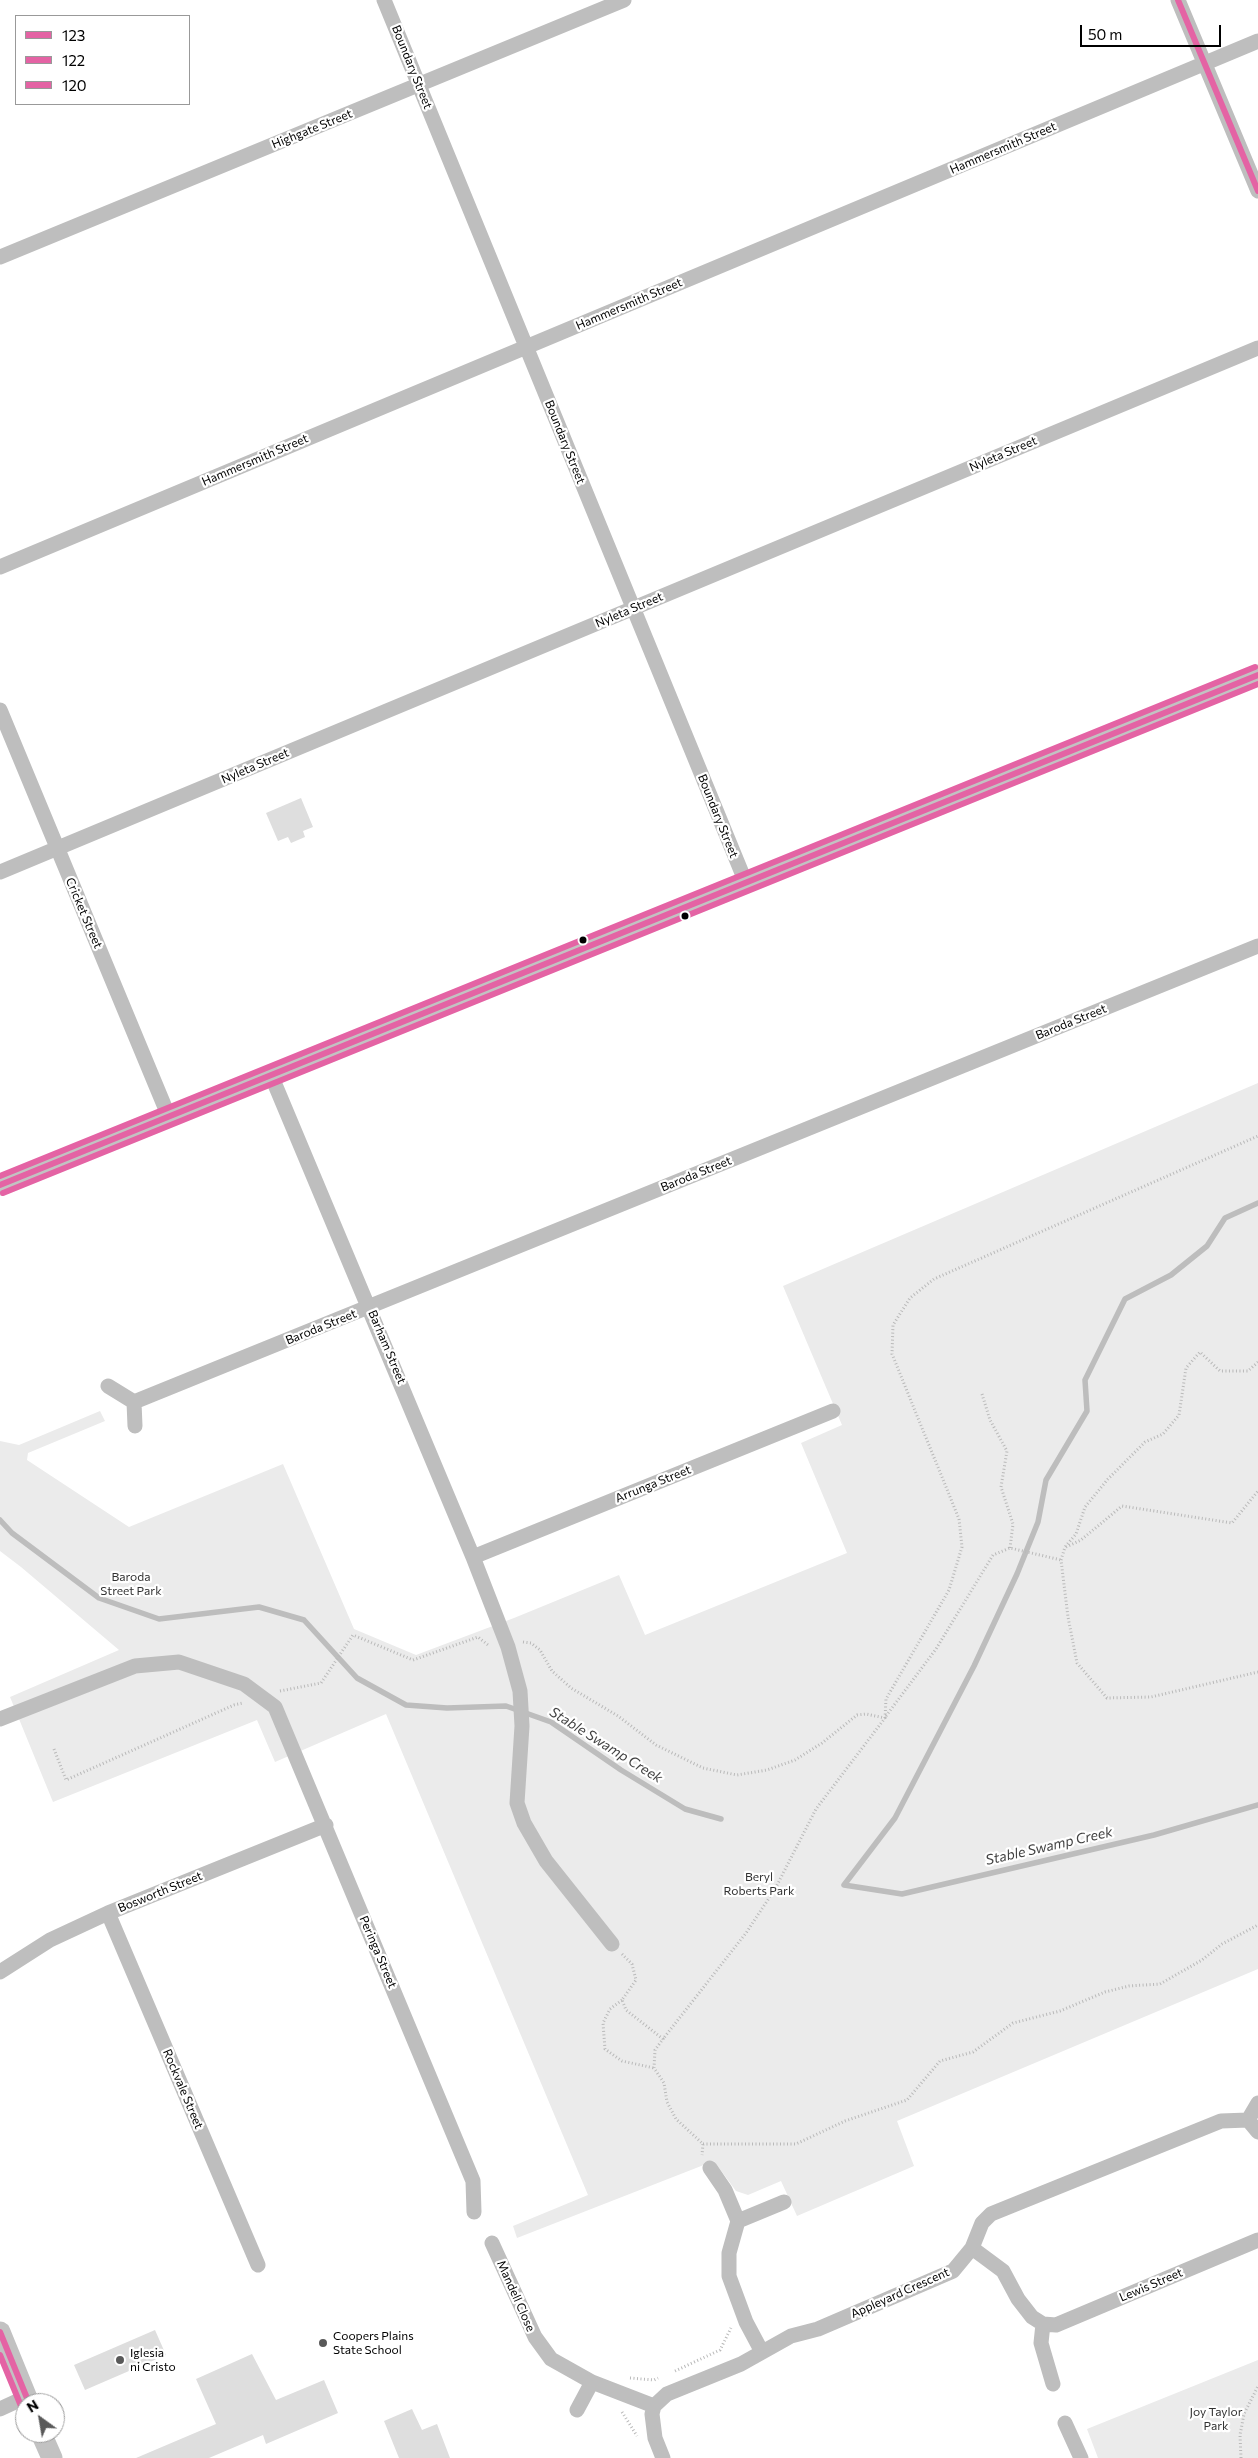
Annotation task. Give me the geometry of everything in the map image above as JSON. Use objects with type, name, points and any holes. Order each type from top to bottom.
[{"type":"street","name":"Boundary Street","points":[[384,0],[746,883]]},
{"type":"street","name":"Highgate Street","points":[[0,257],[624,0]]},
{"type":"street","points":[[1178,0],[1258,191]]},
{"type":"street","name":"Hammersmith Street","points":[[0,566],[1258,41]]},
{"type":"street","name":"Nyleta Street","points":[[0,872],[1258,348]]},
{"type":"street","points":[[0,1185],[1258,675]]},
{"type":"street","name":"Cricket Street","points":[[0,710],[169,1117]]},
{"type":"street","name":"Baroda Street","points":[[134,1402],[1258,946]]},
{"type":"street","name":"Barham Street","points":[[271,1075],[370,1307],[508,1647],[520,1691],[522,1726],[517,1803],[524,1823],[546,1861],[612,1944]]},
{"type":"street","points":[[108,1386],[134,1402],[135,1426]]},
{"type":"street","name":"Arrunga Street","points":[[473,1557],[833,1411]]},
{"type":"street","name":"Peringa Street","points":[[0,1719],[135,1666],[179,1662],[244,1684],[269,1695],[326,1825],[473,2181],[474,2212]]},
{"type":"street","name":"Bosworth Street","points":[[0,1972],[50,1940],[108,1913],[326,1825]]},
{"type":"street","name":"Rockvale Street","points":[[108,1913],[258,2265]]},
{"type":"street","points":[[1258,2103],[1248,2120],[1258,2132]]},
{"type":"street","name":"Appleyard Crescent","points":[[654,2406],[667,2394],[741,2364],[791,2336],[818,2330],[953,2271],[972,2248],[982,2223],[991,2214],[1003,2208],[1221,2121],[1248,2120]]},
{"type":"street","points":[[710,2168],[725,2190],[738,2221],[729,2253],[728,2276],[746,2322],[762,2352]]},
{"type":"street","points":[[738,2221],[784,2202]]},
{"type":"street","name":"Lewis Street","points":[[1043,2324],[1056,2325],[1258,2240]]},
{"type":"street","name":"Mandell Close","points":[[492,2243],[535,2337],[551,2359],[592,2382],[654,2406]]},
{"type":"street","points":[[972,2248],[1003,2271],[1018,2298],[1032,2317],[1043,2324],[1041,2343],[1053,2384]]},
{"type":"street","points":[[0,2332],[24,2393]]},
{"type":"street","points":[[576,2410],[592,2382]]},
{"type":"street","points":[[0,2409],[15,2404]]},
{"type":"street","points":[[654,2406],[652,2414],[655,2438],[663,2458]]},
{"type":"street","points":[[1065,2423],[1081,2458]]},
{"type":"street","points":[[45,2443],[52,2458]]},
{"type":"path","points":[[885,1718],[886,1700],[949,1590],[962,1547],[959,1519],[892,1354],[893,1325],[910,1298],[934,1279],[1258,1136]]},
{"type":"path","points":[[1258,1362],[1248,1371],[1220,1371],[1200,1352],[1186,1368],[1178,1414],[1163,1434],[1145,1442],[1108,1479],[1085,1507],[1076,1534],[1065,1548],[1061,1560],[1068,1617],[1077,1663],[1107,1698],[1151,1697],[1258,1672]]},
{"type":"path","points":[[982,1394],[990,1420],[1007,1451],[1001,1487],[1013,1524],[1010,1548]]},
{"type":"path","points":[[1065,1548],[1081,1540],[1122,1506],[1232,1522],[1258,1491]]},
{"type":"path","points":[[1061,1560],[1010,1548],[993,1555],[936,1649],[816,1808],[775,1889],[746,1933],[655,2050],[654,2068],[664,2083],[667,2102],[676,2119],[703,2144],[796,2144],[845,2121],[907,2100],[940,2061],[973,2052],[1013,2023],[1060,2010],[1104,1992],[1130,1986],[1160,1984],[1202,1960],[1222,1944],[1258,1925]]},
{"type":"path","points":[[269,1695],[321,1682],[353,1635],[414,1660],[478,1637],[496,1652],[524,1642],[531,1643],[540,1650],[552,1671],[570,1688],[618,1716],[656,1746],[703,1768],[737,1775],[767,1770],[795,1760],[822,1743],[857,1715],[866,1714],[885,1718]]},
{"type":"path","points":[[54,1749],[66,1780],[234,1705],[250,1704]]},
{"type":"path","points":[[612,1944],[632,1964],[636,1980],[622,2000],[610,2009],[603,2023],[605,2049],[622,2061],[654,2068]]},
{"type":"path","points":[[622,2000],[626,2010],[663,2039]]},
{"type":"path","points":[[703,2144],[702,2157],[710,2168]]},
{"type":"path","points":[[670,2373],[720,2350],[732,2328],[746,2322]]},
{"type":"path","points":[[639,2440],[628,2420],[613,2402],[616,2391],[628,2378],[654,2380],[662,2377]]},
{"type":"path","points":[[1240,2458],[1240,2435],[1244,2414],[1258,2386]]},
{"type":"green space","name":"Beryl Roberts Park","points":[[1258,1083],[1258,1969],[897,2121],[914,2166],[797,2216],[781,2181],[748,2195],[736,2191],[714,2161],[517,2238],[513,2226],[588,2195],[386,1714],[275,1762],[257,1720],[53,1802],[10,1697],[119,1650],[0,1551],[0,1441],[19,1445],[100,1411],[105,1421],[28,1453],[27,1460],[129,1527],[283,1464],[354,1629],[416,1655],[514,1618],[619,1575],[645,1635],[847,1553],[801,1443],[842,1425],[783,1286]]},
{"type":"green space","name":"Joy Taylor Park","points":[[1258,2360],[1258,2458],[1098,2458],[1087,2429]]},
{"type":"building","points":[[301,798],[313,827],[303,831],[305,837],[291,843],[288,837],[278,841],[266,813]]},
{"type":"building","name":"Iglesia ni Cristo","points":[[155,2330],[166,2355],[85,2390],[74,2365]]},
{"type":"building","points":[[252,2354],[276,2400],[324,2380],[338,2413],[266,2444],[263,2435],[209,2458],[136,2458],[216,2424],[196,2379]]},
{"type":"building","points":[[412,2409],[422,2430],[437,2424],[450,2458],[399,2458],[384,2421]]},
{"type":"waterway","points":[[1258,1203],[1225,1218],[1207,1246],[1171,1275],[1125,1299],[1085,1380],[1087,1411],[1046,1480],[1038,1522],[1017,1574],[974,1666],[895,1818],[844,1885],[902,1894],[1154,1835],[1258,1805]]},
{"type":"waterway","name":"Stable Swamp Creek","points":[[0,1520],[12,1533],[99,1598],[159,1619],[259,1607],[304,1620],[357,1678],[406,1705],[447,1708],[506,1706],[551,1722],[621,1770],[685,1809],[721,1819]]},
{"type":"transit line","name":"123","points":[[1178,0],[1258,191]]},
{"type":"transit line","name":"120","points":[[0,1176],[1255,667]]},
{"type":"transit line","name":"123","points":[[0,1185],[1258,675]]},
{"type":"transit line","name":"122","points":[[3,1193],[1258,684]]},
{"type":"transit line","name":"123","points":[[0,2332],[25,2393]]},
{"type":"transit line","name":"122","points":[[0,2355],[16,2393]]},
{"type":"place","name":"Coopers Plains State School","points":[[323,2343]]},
{"type":"place","name":"Iglesia ni Cristo","points":[[120,2360]]},
{"type":"park label","name":"Baroda Street Park","points":[[131,1584]]}]
